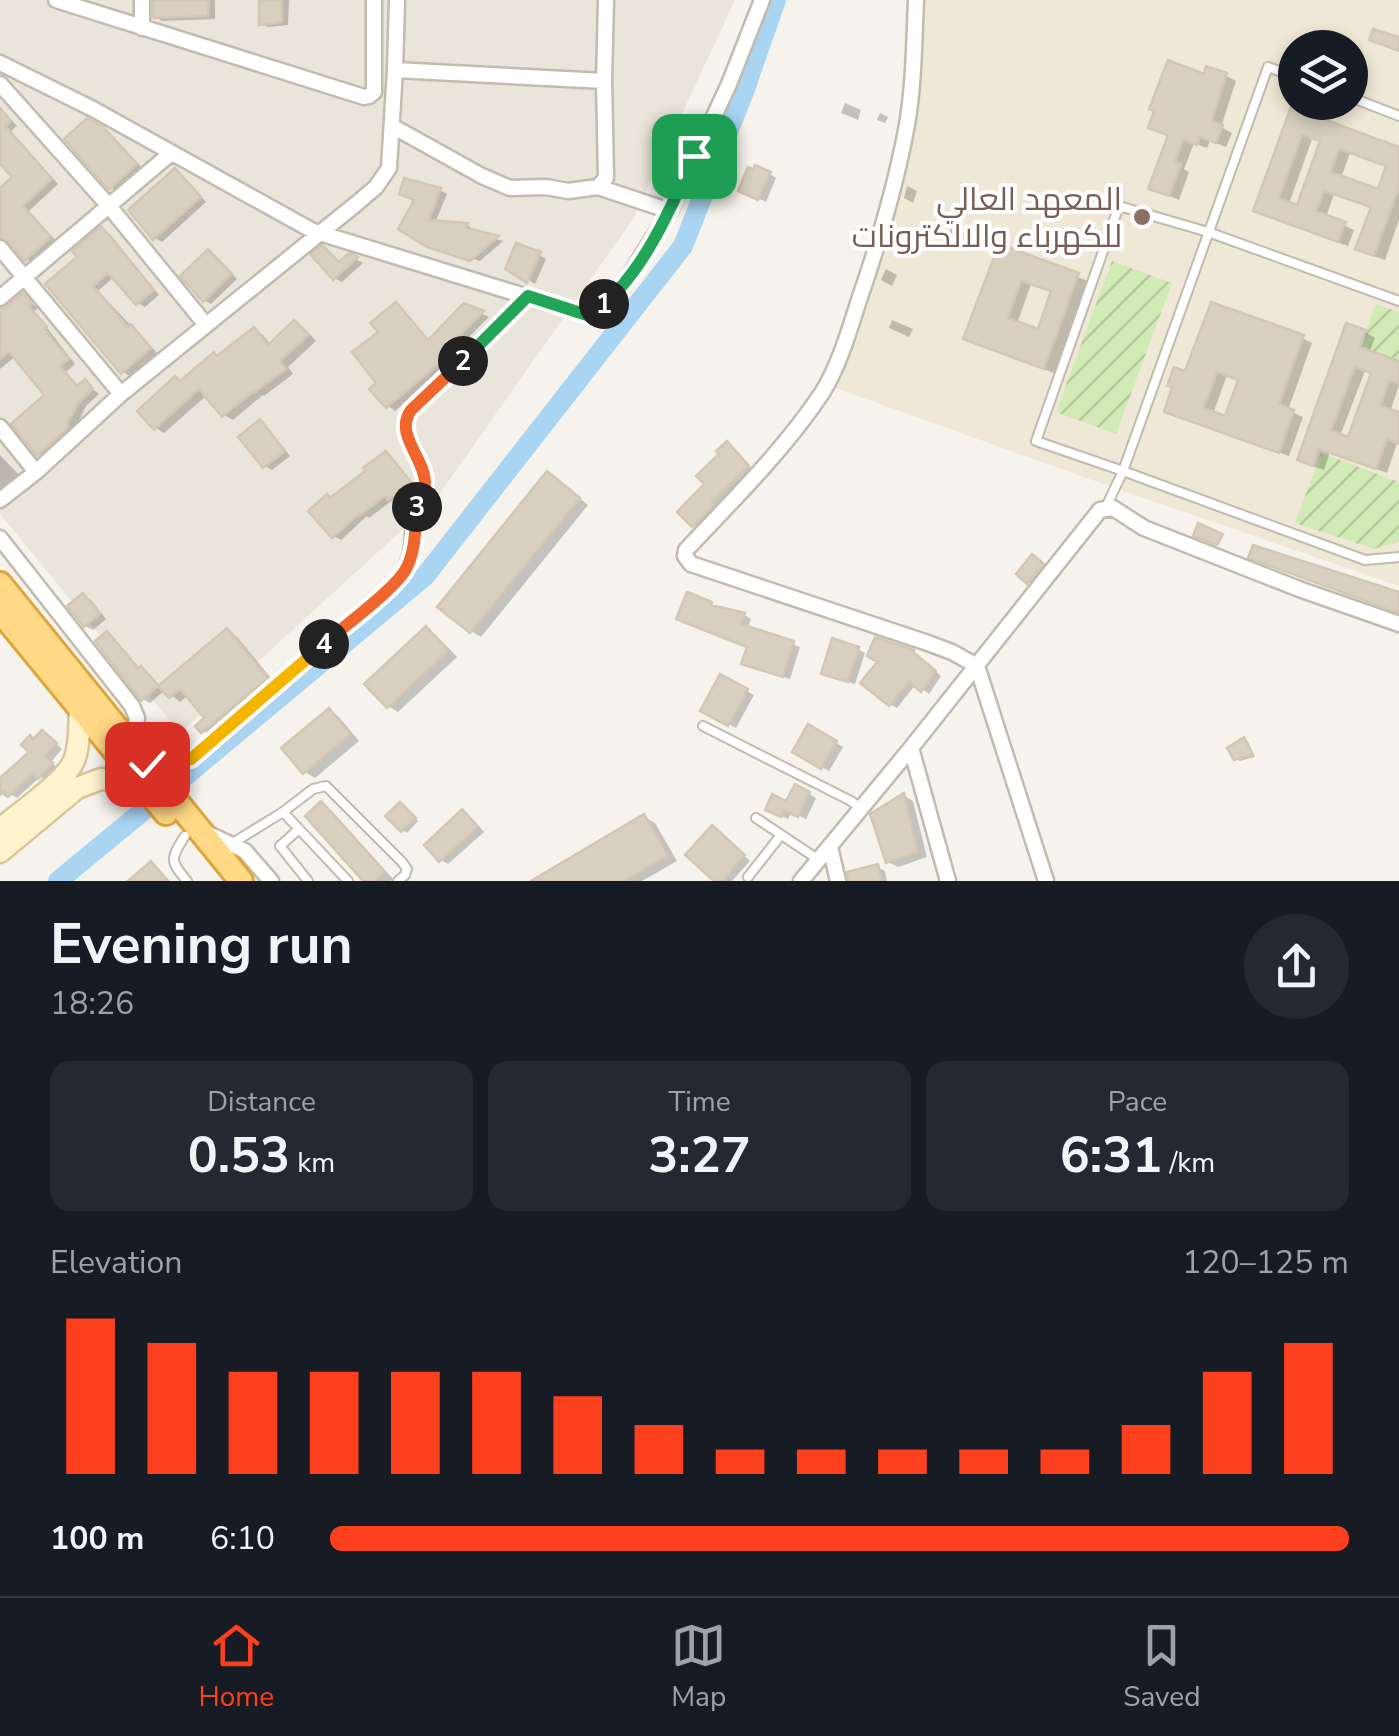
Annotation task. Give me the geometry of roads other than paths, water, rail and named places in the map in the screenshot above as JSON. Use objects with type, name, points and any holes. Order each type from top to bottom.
[{"type":"highway","points":[[0,584],[84,701],[140,765]]},
{"type":"highway","points":[[0,611],[140,765],[222,881]]},
{"type":"highway","points":[[190,832],[241,881]]},
{"type":"main road","points":[[0,852],[71,781],[84,701]]},
{"type":"main road","points":[[0,830],[71,781],[101,779],[140,765]]},
{"type":"street","points":[[56,0],[364,97],[374,92],[374,0]]},
{"type":"street","points":[[142,0],[142,28]]},
{"type":"street","points":[[0,500],[121,394],[320,234],[384,177],[389,168],[397,0]]},
{"type":"street","points":[[598,187],[606,178],[606,0]]},
{"type":"street","points":[[0,63],[93,109],[320,234],[590,316],[623,286],[670,211],[729,84],[762,0]]},
{"type":"street","points":[[916,0],[907,128],[891,200],[833,372],[792,432],[686,550],[685,556],[691,564],[925,642],[977,666],[1046,881]]},
{"type":"street","points":[[395,70],[604,80]]},
{"type":"street","points":[[0,84],[110,206],[206,325]]},
{"type":"street","points":[[392,126],[510,188],[598,187],[670,211]]},
{"type":"street","points":[[0,298],[170,154]]},
{"type":"street","points":[[0,248],[121,394]]},
{"type":"street","points":[[0,538],[132,706],[137,718],[140,765],[188,760],[397,582],[407,568],[414,546],[417,508],[425,482],[405,432],[405,418],[528,296]]},
{"type":"street","points":[[0,428],[36,472]]},
{"type":"street","points":[[801,881],[1106,507],[1144,528],[1399,624]]},
{"type":"street","points":[[84,701],[109,677]]},
{"type":"street","points":[[911,748],[948,881]]},
{"type":"street","points":[[190,832],[244,851],[271,881]]},
{"type":"street","points":[[830,847],[838,881]]},
{"type":"lane","points":[[1106,507],[1268,67],[1278,71]]},
{"type":"lane","points":[[1368,104],[1399,116]]},
{"type":"lane","points":[[1399,301],[1208,232],[1119,206],[1036,441],[1365,560],[1399,558]]},
{"type":"lane","points":[[702,726],[860,808]]},
{"type":"lane","points":[[231,844],[313,789],[326,786],[407,868],[406,875],[398,881]]},
{"type":"lane","points":[[283,812],[348,881]]},
{"type":"lane","points":[[756,818],[818,860]]},
{"type":"lane","points":[[299,829],[280,846],[308,881]]},
{"type":"lane","points":[[188,881],[173,865],[173,858],[190,832]]},
{"type":"lane","points":[[748,878],[781,835]]},
{"type":"waterway","points":[[183,778],[425,576],[683,246],[776,0]]},
{"type":"waterway","points":[[58,881],[149,806]]},
{"type":"place","name":"المعهد العالي للكهرباء والالكترونات","points":[[1142,217]]}]
